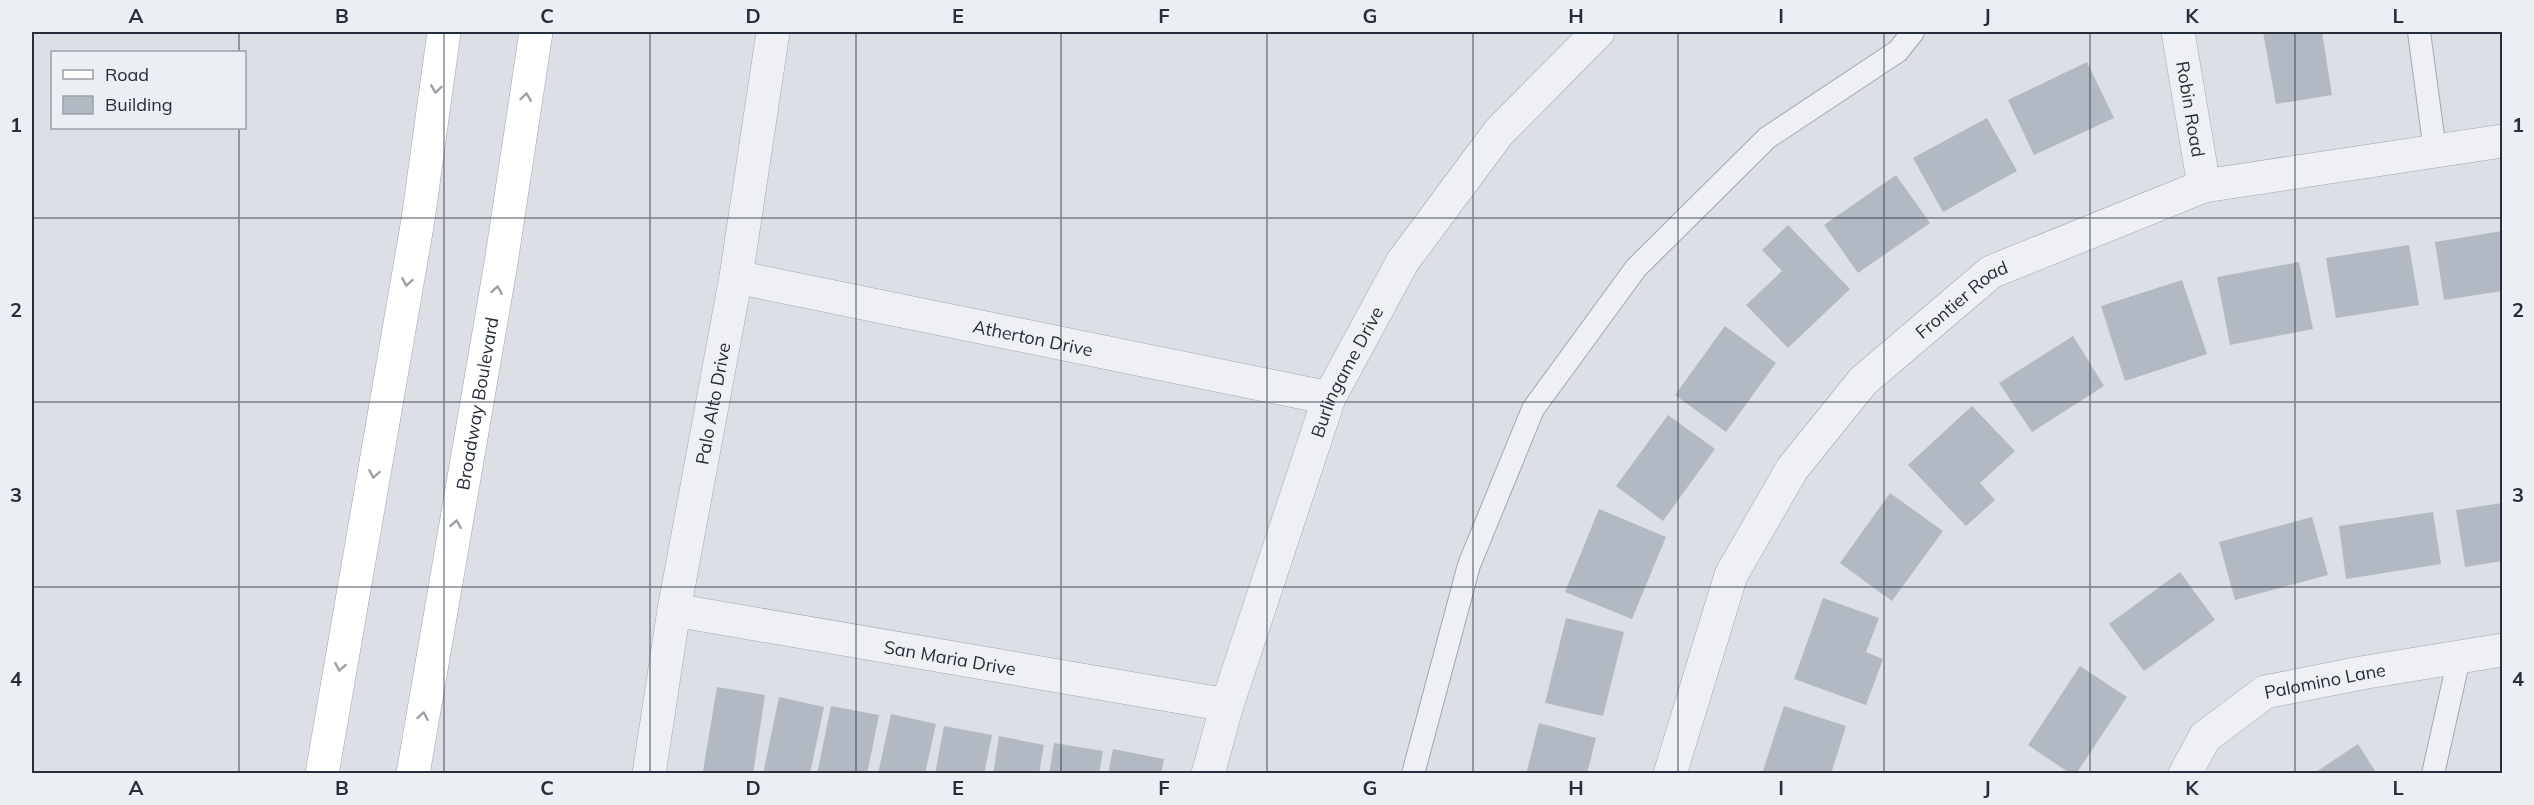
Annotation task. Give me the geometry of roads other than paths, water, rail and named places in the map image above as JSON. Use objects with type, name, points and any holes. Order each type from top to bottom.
[{"type":"main road","points":[[322,774],[417,220],[444,32]]},
{"type":"main road","name":"Broadway Boulevard","points":[[413,774],[501,263],[536,32]]},
{"type":"street","name":"Palo Alto Drive","points":[[649,774],[674,610],[736,277],[773,32]]},
{"type":"street","name":"Burlingame Drive","points":[[1208,774],[1227,705],[1329,398],[1403,261],[1499,132],[1598,32]]},
{"type":"street","name":"Robin Road","points":[[2178,32],[2204,186]]},
{"type":"street","name":"Frontier Road","points":[[1670,774],[1731,575],[1792,470],[1863,381],[1990,272],[2204,186],[2502,141]]},
{"type":"street","name":"Atherton Drive","points":[[736,277],[1329,398]]},
{"type":"street","name":"San Maria Drive","points":[[674,610],[1227,705]]},
{"type":"street","name":"Palomino Lane","points":[[2185,774],[2205,737],[2265,692],[2361,673],[2502,650]]},
{"type":"lane","points":[[1413,774],[1469,565],[1533,409],[1636,268],[1734,170],[1767,138],[1898,51],[1913,32]]},
{"type":"lane","points":[[2419,32],[2435,151]]},
{"type":"lane","points":[[2433,774],[2459,658]]}]
